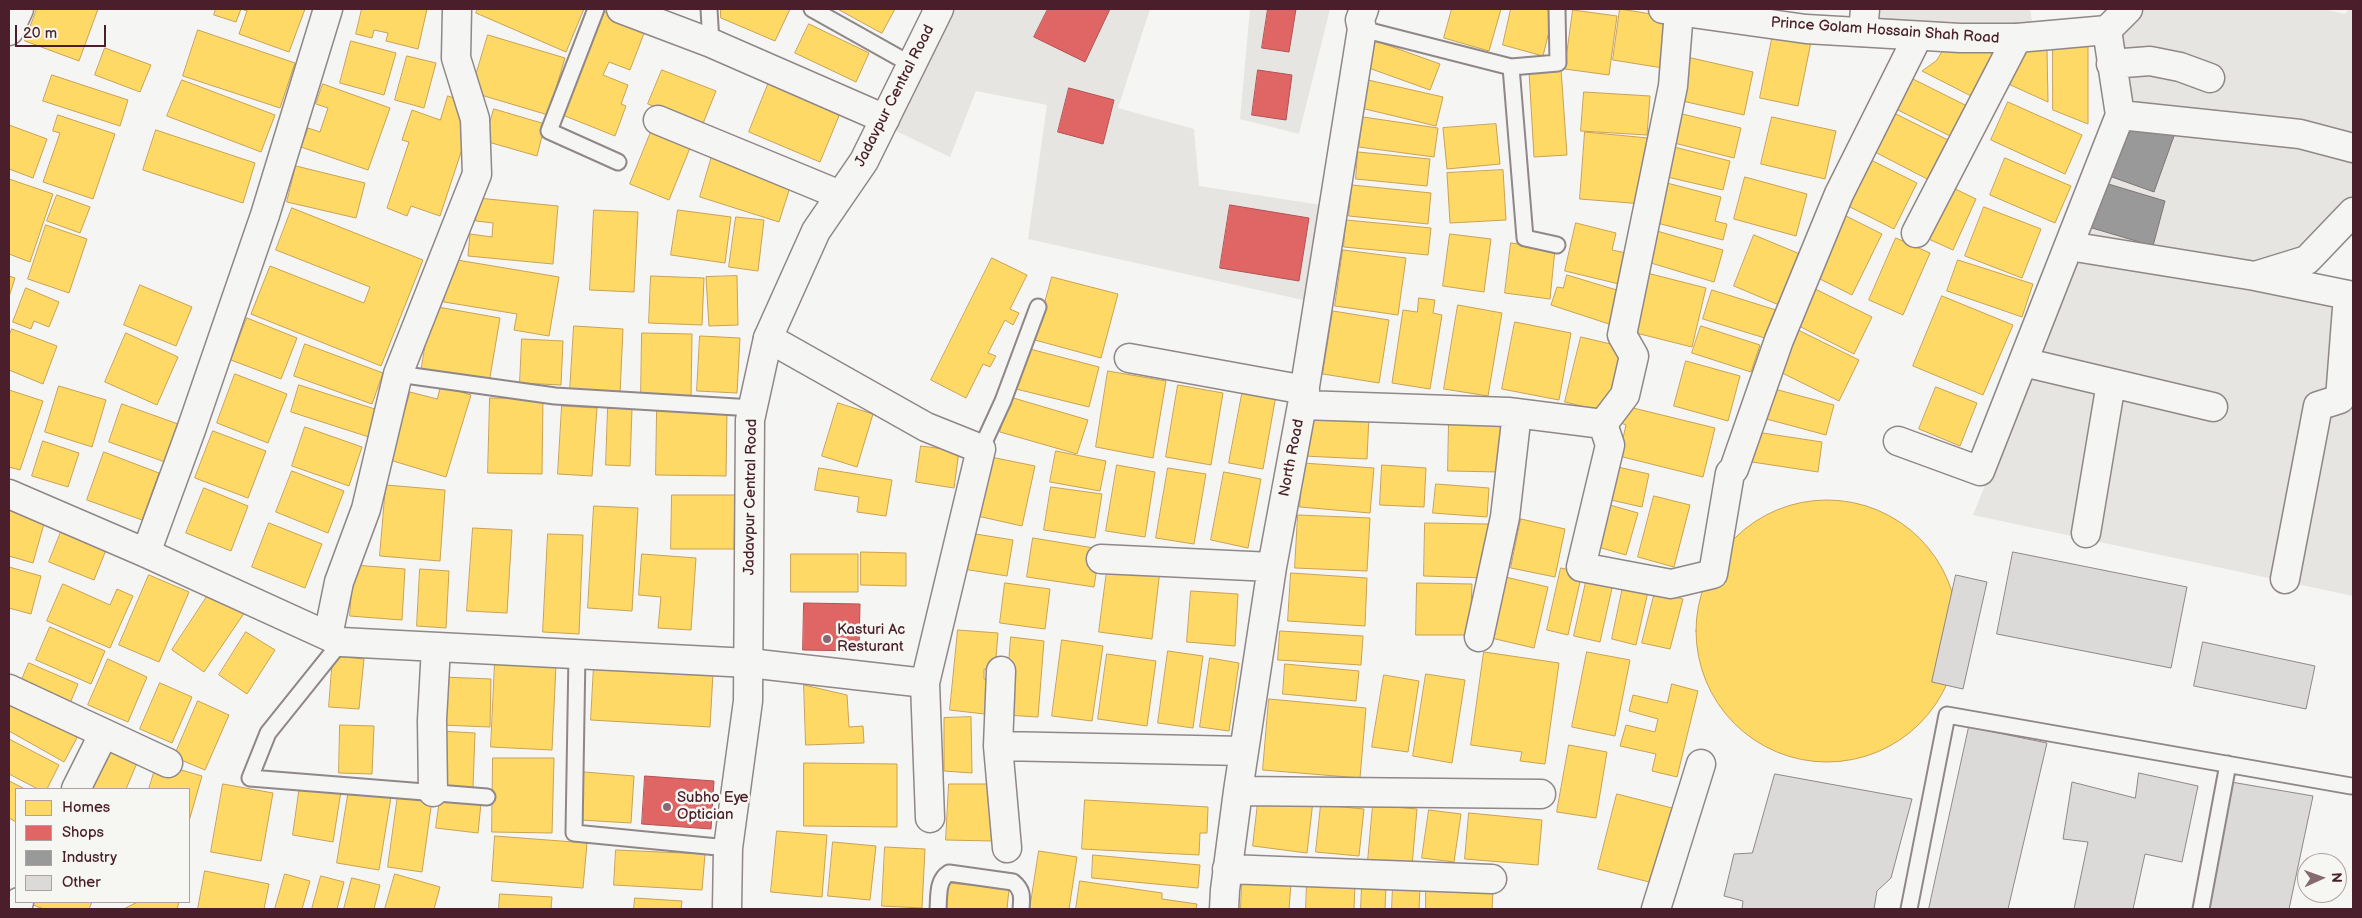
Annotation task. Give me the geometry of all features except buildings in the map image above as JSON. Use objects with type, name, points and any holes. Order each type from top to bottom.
[{"type":"street","points":[[9,32],[19,9]]},
{"type":"street","points":[[146,553],[192,430],[265,215],[328,9]]},
{"type":"street","points":[[334,639],[339,582],[366,509],[398,374],[477,174],[476,119],[456,58],[457,9]]},
{"type":"street","points":[[621,9],[711,43],[885,119]]},
{"type":"street","name":"Jadavpur Central Road","points":[[727,909],[728,848],[748,701],[750,420],[768,338],[816,231],[864,162],[939,9]]},
{"type":"street","points":[[1898,441],[1980,471],[2120,115],[2107,30],[2128,9]]},
{"type":"street","points":[[1603,424],[1625,395],[1634,356],[1622,335],[1673,86],[1671,10]]},
{"type":"street","name":"Prince Golam Hossain Shah Road","points":[[1671,10],[1806,29],[1864,20],[1918,36],[2017,38],[2107,30]]},
{"type":"street","name":"North Road","points":[[1224,909],[1238,791],[1272,567],[1303,397],[1363,19]]},
{"type":"street","points":[[1603,424],[1610,445],[1580,567],[1670,584],[1713,574],[1730,473],[1734,469],[1779,340],[1839,194],[1918,36]]},
{"type":"street","points":[[1916,234],[2017,38]]},
{"type":"street","points":[[2111,64],[2150,62],[2180,67],[2210,78]]},
{"type":"street","points":[[2120,115],[2300,134],[2353,148]]},
{"type":"street","points":[[658,120],[840,195]]},
{"type":"street","points":[[2255,276],[2307,260],[2353,212]]},
{"type":"street","points":[[2069,246],[2255,276],[2348,295],[2340,399],[2318,406],[2285,579]]},
{"type":"street","points":[[768,338],[926,427],[981,449],[925,683],[930,818]]},
{"type":"street","points":[[1129,358],[1303,397],[1517,413],[1603,424]]},
{"type":"street","points":[[2023,362],[2213,407]]},
{"type":"street","points":[[2086,533],[2110,382]]},
{"type":"street","points":[[1478,637],[1506,517],[1517,413]]},
{"type":"street","points":[[9,494],[146,553],[334,639],[436,647],[749,663],[925,683]]},
{"type":"street","points":[[1101,559],[1272,567]]},
{"type":"street","points":[[433,792],[432,720],[436,647]]},
{"type":"street","points":[[1000,672],[998,746],[1007,848]]},
{"type":"street","points":[[9,689],[168,763]]},
{"type":"street","points":[[76,788],[104,733]]},
{"type":"street","points":[[998,746],[1244,751]]},
{"type":"street","points":[[1656,909],[1701,764]]},
{"type":"street","points":[[1238,791],[1541,794]]},
{"type":"street","points":[[1228,869],[1492,879]]},
{"type":"lane","points":[[596,9],[549,131],[618,162]]},
{"type":"lane","points":[[709,9],[711,43]]},
{"type":"lane","points":[[812,9],[912,65]]},
{"type":"lane","points":[[1363,19],[1511,67],[1558,62],[1557,9]]},
{"type":"lane","points":[[1511,67],[1525,238],[1557,245]]},
{"type":"lane","points":[[981,449],[1003,401],[1038,307]]},
{"type":"lane","points":[[398,374],[555,396],[753,408]]},
{"type":"lane","points":[[334,639],[268,733],[250,778],[330,786],[487,797]]},
{"type":"lane","points":[[577,654],[574,833],[728,848]]},
{"type":"lane","points":[[1909,909],[1947,714],[2351,786]]},
{"type":"lane","points":[[2201,909],[2228,764]]},
{"type":"lane","points":[[938,909],[940,883],[943,876],[949,872],[1013,882],[1020,886],[1022,895],[1021,909]]},
{"type":"shaded area","points":[[954,9],[1150,9],[1118,108],[1194,129],[1199,186],[1321,205],[1312,302],[1028,239],[1047,105],[976,91],[950,157],[894,130]]},
{"type":"shaded area","points":[[1250,9],[1330,9],[1299,134],[1240,119]]},
{"type":"shaded area","points":[[1877,9],[2030,9],[2034,33],[1875,27]]},
{"type":"shaded area","points":[[2142,9],[2324,9],[2345,14],[2349,9],[2353,9],[2353,203],[2296,255],[2256,268],[2079,238],[2127,116],[2116,37]]},
{"type":"shaded area","points":[[2078,255],[2353,290],[2353,596],[1973,515]]},
{"type":"place","name":"Kasturi Ac Resturant","points":[[827,639]]},
{"type":"place","name":"Subho Eye Optician","points":[[667,807]]}]
